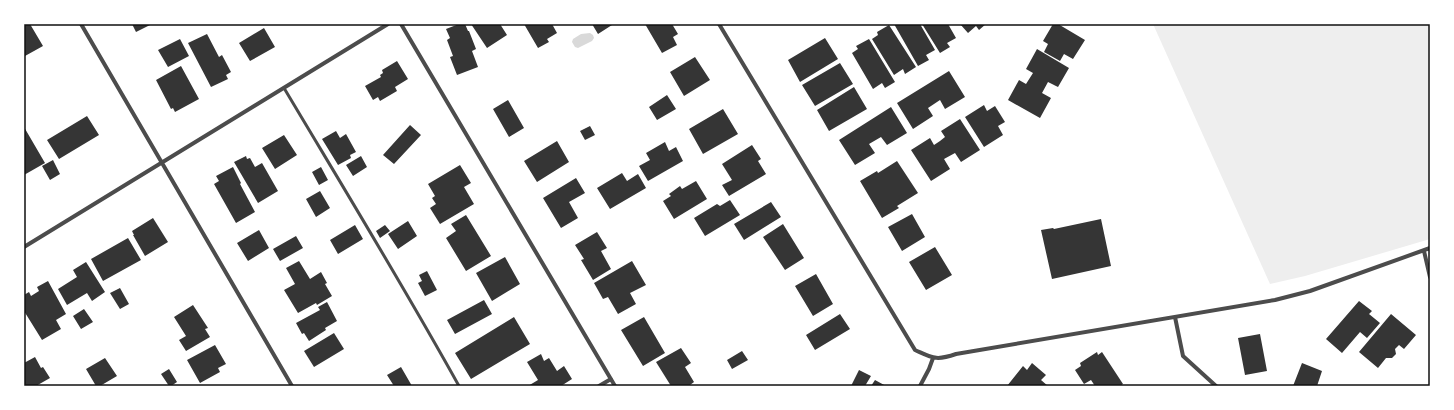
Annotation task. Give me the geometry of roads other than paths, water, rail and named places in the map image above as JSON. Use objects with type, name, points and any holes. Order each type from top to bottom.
[{"type":"street","points":[[81,24],[292,386]]},
{"type":"street","points":[[24,247],[388,24]]},
{"type":"street","points":[[401,24],[615,386]]},
{"type":"street","points":[[719,24],[915,350],[933,358],[947,357],[956,354],[1275,300],[1310,291],[1430,248]]},
{"type":"street","points":[[1424,250],[1430,277]]},
{"type":"street","points":[[1175,317],[1182,356],[1216,386]]},
{"type":"street","points":[[920,386],[933,358]]},
{"type":"street","points":[[599,386],[611,379]]},
{"type":"lane","points":[[284,88],[420,315],[459,386]]}]
